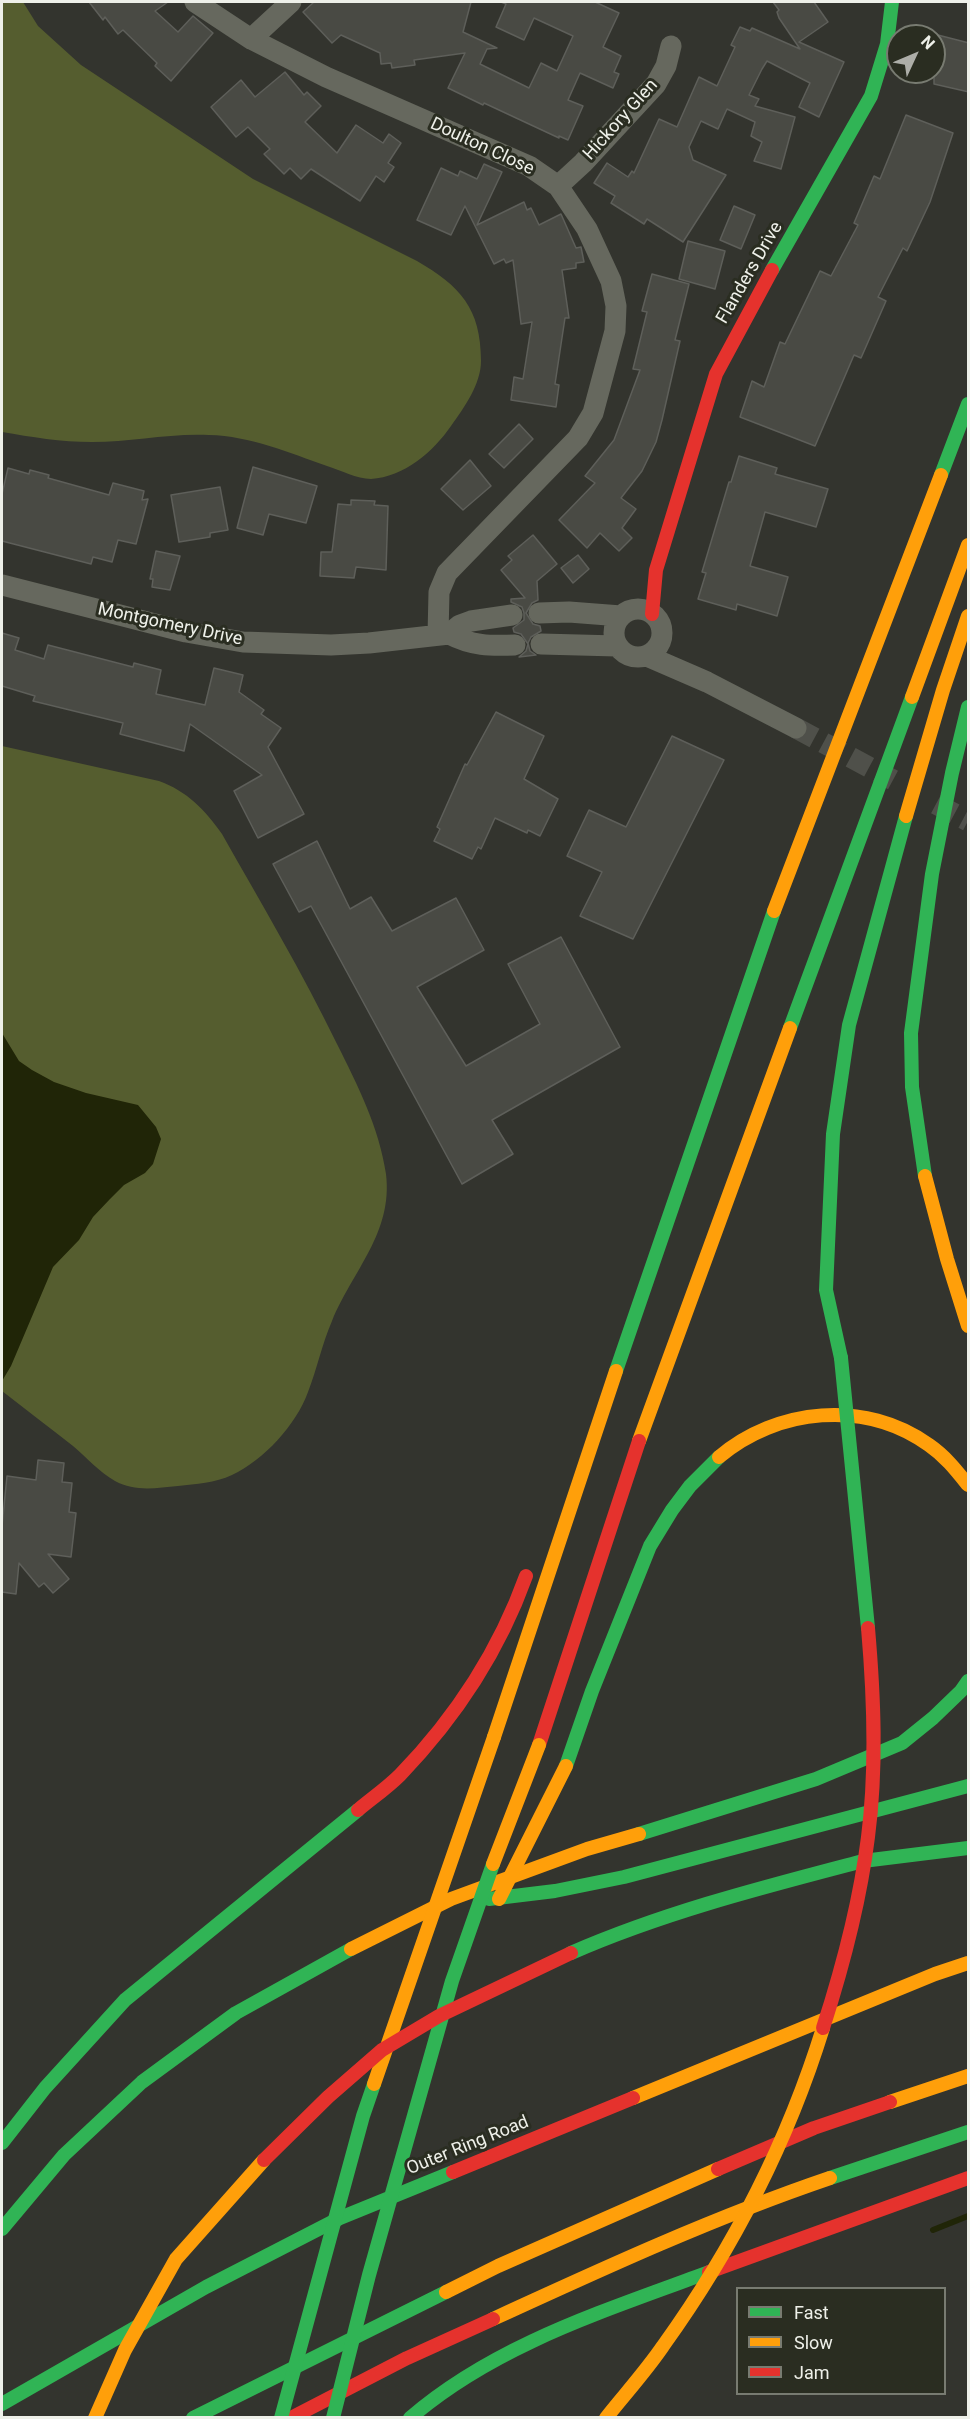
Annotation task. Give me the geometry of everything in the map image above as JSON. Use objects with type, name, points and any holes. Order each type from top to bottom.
[{"type":"main road","name":"Flanders Drive","points":[[635,613],[656,570],[716,374],[738,330],[875,88],[887,45],[892,2]]},
{"type":"main road","points":[[281,2418],[363,2116],[494,1737],[610,1389],[771,920],[969,404]]},
{"type":"main road","points":[[333,2418],[369,2274],[452,1981],[497,1853],[539,1745],[650,1408],[969,545]]},
{"type":"main road","name":"Flanders Drive","points":[[635,613],[656,570]]},
{"type":"main road","points":[[606,2418],[663,2348],[714,2269],[758,2187],[793,2113],[836,1991],[852,1932],[866,1853],[872,1793],[873,1717],[867,1624],[841,1358],[826,1290],[833,1134],[849,1025],[889,874],[943,690],[969,616]]},
{"type":"main road","points":[[969,707],[959,742],[925,919],[910,1051],[917,1134],[931,1208],[969,1326]]},
{"type":"main road","points":[[574,1450],[610,1389]]},
{"type":"main road","points":[[493,1914],[566,1766],[590,1694],[654,1538],[713,1461],[739,1439],[764,1427],[795,1416],[838,1415],[871,1419],[911,1433],[947,1459],[969,1485]]},
{"type":"main road","points":[[2,2143],[52,2080],[125,2000],[399,1776],[464,1699],[489,1659],[514,1607],[532,1560]]},
{"type":"main road","points":[[2,2229],[64,2154],[142,2082],[236,2013],[328,1960],[451,1899],[587,1849],[703,1816],[816,1779],[902,1743],[933,1718],[962,1691],[969,1681]]},
{"type":"main road","points":[[451,1899],[504,1898],[624,1877],[969,1786]]},
{"type":"main road","points":[[95,2418],[125,2350],[176,2259],[273,2150],[328,2097],[382,2050],[439,2016],[572,1952],[635,1926],[735,1895],[863,1861],[969,1848]]},
{"type":"main road","points":[[452,1981],[485,1930]]},
{"type":"main road","name":"Outer Ring Road","points":[[2,2404],[206,2287],[340,2218],[902,1988],[969,1963]]},
{"type":"main road","points":[[193,2418],[498,2266],[676,2187],[814,2128],[969,2076]]},
{"type":"main road","points":[[291,2418],[407,2358],[596,2272],[784,2194],[969,2132]]},
{"type":"main road","points":[[410,2418],[459,2379],[525,2345],[803,2236],[969,2178]]},
{"type":"street","name":"Doulton Close","points":[[195,2],[251,39],[326,77],[529,166],[558,186],[587,230],[611,281],[616,306],[615,331],[593,413],[578,438],[447,573],[439,592],[444,634]]},
{"type":"street","points":[[251,39],[291,2]]},
{"type":"street","name":"Hickory Glen","points":[[558,186],[583,163],[656,84],[666,66],[671,46]]},
{"type":"street","name":"Montgomery Drive","points":[[2,585],[186,632],[243,642],[331,645],[444,634],[471,621],[512,615]]},
{"type":"street","points":[[539,612],[635,613],[660,623],[661,640],[656,650],[647,656]]},
{"type":"street","points":[[617,646],[614,630],[635,613]]},
{"type":"street","name":"Montgomery Drive","points":[[444,634],[481,646],[515,645]]},
{"type":"street","points":[[661,640],[706,682]]},
{"type":"street","points":[[542,644],[617,646],[630,656],[647,656],[706,682],[796,728]]},
{"type":"shaded area","points":[[2,2],[23,2],[38,26],[81,65],[253,179],[417,261],[456,290],[465,300],[477,327],[480,343],[480,370],[471,395],[436,445],[417,462],[395,474],[366,479],[240,438],[180,435],[92,442],[2,432]]},
{"type":"shaded area","points":[[2,746],[159,781],[178,790],[202,809],[222,834],[310,991],[360,1091],[373,1123],[383,1157],[387,1195],[378,1233],[332,1321],[311,1383],[296,1417],[278,1440],[256,1460],[219,1480],[154,1488],[130,1487],[115,1481],[2,1391]]},
{"type":"shaded area","points":[[2,1033],[19,1061],[54,1082],[86,1093],[138,1105],[156,1127],[161,1139],[153,1164],[145,1173],[124,1185],[110,1199],[93,1217],[79,1240],[53,1267],[11,1366],[2,1381]]},
{"type":"building","points":[[89,2],[168,2],[155,11],[178,32],[193,16],[213,33],[171,81],[155,66],[157,63],[123,30],[118,34]]},
{"type":"building","points":[[314,2],[471,2],[463,32],[497,48],[487,49],[480,64],[529,88],[541,63],[557,71],[573,36],[534,18],[524,40],[496,27],[506,4],[501,2],[595,2],[619,13],[603,47],[621,56],[614,72],[619,74],[613,88],[580,73],[568,100],[583,106],[568,140],[559,136],[559,138],[448,88],[465,53],[414,60],[415,65],[392,68],[391,63],[381,64],[380,53],[341,35],[332,43],[303,12]]},
{"type":"building","points":[[773,2],[814,2],[828,22],[799,42],[844,62],[819,117],[799,107],[810,83],[767,61],[762,69],[749,95],[759,99],[755,106],[795,117],[781,169],[754,161],[762,142],[751,136],[755,122],[727,109],[718,129],[701,121],[689,147],[693,160],[726,175],[683,242],[647,219],[644,224],[611,203],[615,196],[594,183],[607,163],[628,177],[632,171],[634,173],[659,119],[677,127],[699,77],[717,86],[735,47],[731,45],[740,27],[750,31],[752,28],[800,49],[779,18],[777,12],[779,10]]},
{"type":"building","points":[[946,37],[969,43],[969,92],[934,84],[946,84]]},
{"type":"building","points":[[285,72],[304,95],[307,92],[321,106],[305,122],[337,153],[356,125],[383,143],[389,134],[401,143],[388,163],[394,167],[384,182],[376,176],[360,201],[311,169],[301,179],[290,168],[284,174],[264,154],[270,149],[248,127],[236,137],[211,107],[241,80],[255,97]]},
{"type":"building","points":[[906,115],[953,133],[930,202],[907,251],[903,248],[878,297],[886,301],[861,358],[854,355],[815,446],[740,417],[752,381],[764,387],[780,342],[785,344],[820,271],[831,276],[858,225],[854,223],[874,176],[880,179]]},
{"type":"building","points":[[484,164],[502,172],[477,225],[524,202],[527,210],[531,208],[539,225],[561,214],[576,248],[581,247],[584,262],[576,263],[576,268],[562,270],[569,318],[565,318],[555,384],[559,385],[556,407],[511,400],[514,377],[523,379],[532,322],[521,324],[513,260],[506,263],[504,259],[494,264],[465,206],[451,235],[417,220],[441,168],[458,176],[460,171],[477,179]]},
{"type":"building","points":[[734,206],[755,215],[741,249],[720,240]]},
{"type":"building","points":[[688,241],[725,251],[715,289],[679,279]]},
{"type":"building","points":[[652,274],[689,284],[675,340],[680,341],[662,420],[656,442],[642,471],[621,498],[636,509],[622,528],[632,538],[619,551],[600,533],[587,548],[559,520],[595,483],[585,476],[614,440],[640,370],[633,369],[647,312],[642,311]]},
{"type":"building","points":[[519,424],[533,439],[504,468],[489,454]]},
{"type":"building","points":[[739,456],[777,468],[775,474],[828,489],[816,527],[765,512],[750,566],[788,577],[777,616],[737,604],[736,610],[698,599],[706,573],[702,572]]},
{"type":"building","points":[[470,460],[491,486],[463,510],[441,489]]},
{"type":"building","points":[[253,467],[317,486],[306,523],[269,514],[263,535],[237,528]]},
{"type":"building","points":[[8,468],[29,474],[30,470],[49,475],[48,478],[109,495],[113,483],[144,491],[142,500],[148,499],[136,544],[118,540],[112,562],[93,557],[91,564],[2,541],[2,494]]},
{"type":"building","points":[[220,487],[228,530],[210,533],[210,537],[179,542],[171,495]]},
{"type":"building","points":[[351,500],[375,501],[374,505],[388,506],[386,570],[356,567],[354,578],[320,576],[321,552],[332,552],[338,504],[351,505]]},
{"type":"building","points":[[533,535],[557,564],[537,581],[538,600],[532,603],[526,613],[533,624],[540,626],[541,631],[531,637],[528,643],[530,651],[536,655],[519,657],[526,651],[528,644],[521,634],[514,632],[513,628],[524,620],[524,613],[522,607],[511,602],[511,599],[525,598],[501,570],[512,560],[508,556]]},
{"type":"building","points":[[156,551],[180,556],[170,590],[152,587],[153,579],[150,579]]},
{"type":"building","points":[[578,555],[589,569],[573,583],[561,568]]},
{"type":"building","points":[[2,633],[19,638],[15,650],[44,659],[48,645],[133,667],[134,663],[161,670],[156,694],[205,705],[214,668],[243,675],[239,692],[264,710],[261,714],[281,728],[268,747],[304,814],[258,838],[234,791],[262,775],[190,724],[184,751],[120,734],[123,723],[33,701],[35,696],[2,686]]},
{"type":"building","points":[[496,712],[544,736],[524,779],[558,799],[540,836],[528,830],[527,833],[495,818],[481,849],[478,847],[472,859],[434,841],[440,829],[437,827],[465,764],[467,765]]},
{"type":"building","points":[[672,736],[724,760],[633,939],[580,916],[602,872],[567,856],[589,810],[626,827]]},
{"type":"building","points":[[317,841],[350,909],[371,897],[392,931],[456,898],[484,950],[417,987],[466,1066],[540,1024],[508,964],[561,937],[620,1047],[492,1120],[513,1154],[462,1184],[311,906],[299,912],[273,864]]},
{"type":"building","points":[[38,1460],[64,1463],[62,1482],[72,1483],[69,1512],[76,1513],[71,1557],[48,1554],[69,1579],[53,1593],[44,1583],[39,1587],[19,1563],[16,1594],[2,1592],[2,1526],[7,1476],[36,1480]]},
{"type":"waterway","points":[[933,2230],[968,2216]]},
{"type":"tunnel","points":[[796,728],[893,780]]},
{"type":"tunnel","points":[[936,804],[968,821]]},
{"type":"traffic: fast","points":[[772,270],[871,96],[887,44],[892,2]]},
{"type":"traffic: fast","points":[[941,475],[968,404]]},
{"type":"traffic: fast","points":[[790,1028],[912,697]]},
{"type":"traffic: fast","points":[[925,1176],[912,1087],[911,1033],[932,874],[968,707]]},
{"type":"traffic: fast","points":[[841,1358],[826,1290],[833,1134],[849,1025],[906,816]]},
{"type":"traffic: fast","points":[[616,1371],[774,911]]},
{"type":"traffic: fast","points":[[841,1358],[868,1628]]},
{"type":"traffic: fast","points":[[566,1766],[592,1691],[650,1546],[690,1486],[719,1457]]},
{"type":"traffic: fast","points":[[639,1834],[816,1779],[902,1743],[933,1718],[968,1681]]},
{"type":"traffic: fast","points":[[489,1899],[555,1891],[624,1877],[968,1786]]},
{"type":"traffic: fast","points":[[2,2143],[45,2088],[125,2000],[358,1810]]},
{"type":"traffic: fast","points":[[863,1861],[968,1848]]},
{"type":"traffic: fast","points":[[571,1953],[606,1938],[679,1913],[863,1861]]},
{"type":"traffic: fast","points":[[333,2418],[369,2275],[452,1981],[493,1864]]},
{"type":"traffic: fast","points":[[2,2229],[64,2155],[142,2082],[236,2013],[351,1949]]},
{"type":"traffic: fast","points":[[281,2418],[363,2116],[374,2084]]},
{"type":"traffic: fast","points":[[830,2178],[968,2132]]},
{"type":"traffic: fast","points":[[2,2404],[206,2287],[340,2218],[453,2172]]},
{"type":"traffic: fast","points":[[410,2418],[443,2392],[478,2369],[515,2350],[591,2316],[709,2272]]},
{"type":"traffic: fast","points":[[193,2418],[446,2292]]},
{"type":"traffic: slow","points":[[774,911],[941,475]]},
{"type":"traffic: slow","points":[[912,697],[968,545]]},
{"type":"traffic: slow","points":[[906,816],[943,690],[968,616]]},
{"type":"traffic: slow","points":[[639,1441],[790,1028]]},
{"type":"traffic: slow","points":[[925,1176],[968,1326]]},
{"type":"traffic: slow","points":[[494,1737],[616,1371]]},
{"type":"traffic: slow","points":[[719,1457],[742,1441],[767,1428],[822,1415],[850,1416],[877,1421],[904,1430],[940,1454],[968,1485]]},
{"type":"traffic: slow","points":[[374,2084],[494,1737]]},
{"type":"traffic: slow","points":[[493,1864],[539,1745]]},
{"type":"traffic: slow","points":[[499,1899],[566,1766]]},
{"type":"traffic: slow","points":[[351,1949],[451,1899],[587,1849],[639,1834]]},
{"type":"traffic: slow","points":[[633,2098],[935,1974],[968,1963]]},
{"type":"traffic: slow","points":[[606,2418],[663,2346],[735,2233],[793,2112],[823,2028]]},
{"type":"traffic: slow","points":[[890,2102],[968,2076]]},
{"type":"traffic: slow","points":[[95,2418],[125,2350],[176,2259],[264,2160]]},
{"type":"traffic: slow","points":[[446,2292],[498,2266],[718,2169]]},
{"type":"traffic: slow","points":[[493,2319],[702,2226],[830,2178]]},
{"type":"traffic: jam","points":[[652,614],[656,570],[716,374],[772,270]]},
{"type":"traffic: jam","points":[[539,1745],[639,1441]]},
{"type":"traffic: jam","points":[[358,1810],[400,1775],[457,1707],[503,1631],[526,1576]]},
{"type":"traffic: jam","points":[[823,2028],[850,1934],[871,1811],[874,1732],[868,1628]]},
{"type":"traffic: jam","points":[[264,2160],[328,2097],[382,2050],[439,2016],[571,1953]]},
{"type":"traffic: jam","points":[[453,2172],[633,2098]]},
{"type":"traffic: jam","points":[[718,2169],[814,2128],[890,2102]]},
{"type":"traffic: jam","points":[[709,2272],[968,2178]]},
{"type":"traffic: jam","points":[[291,2418],[407,2358],[493,2319]]}]
